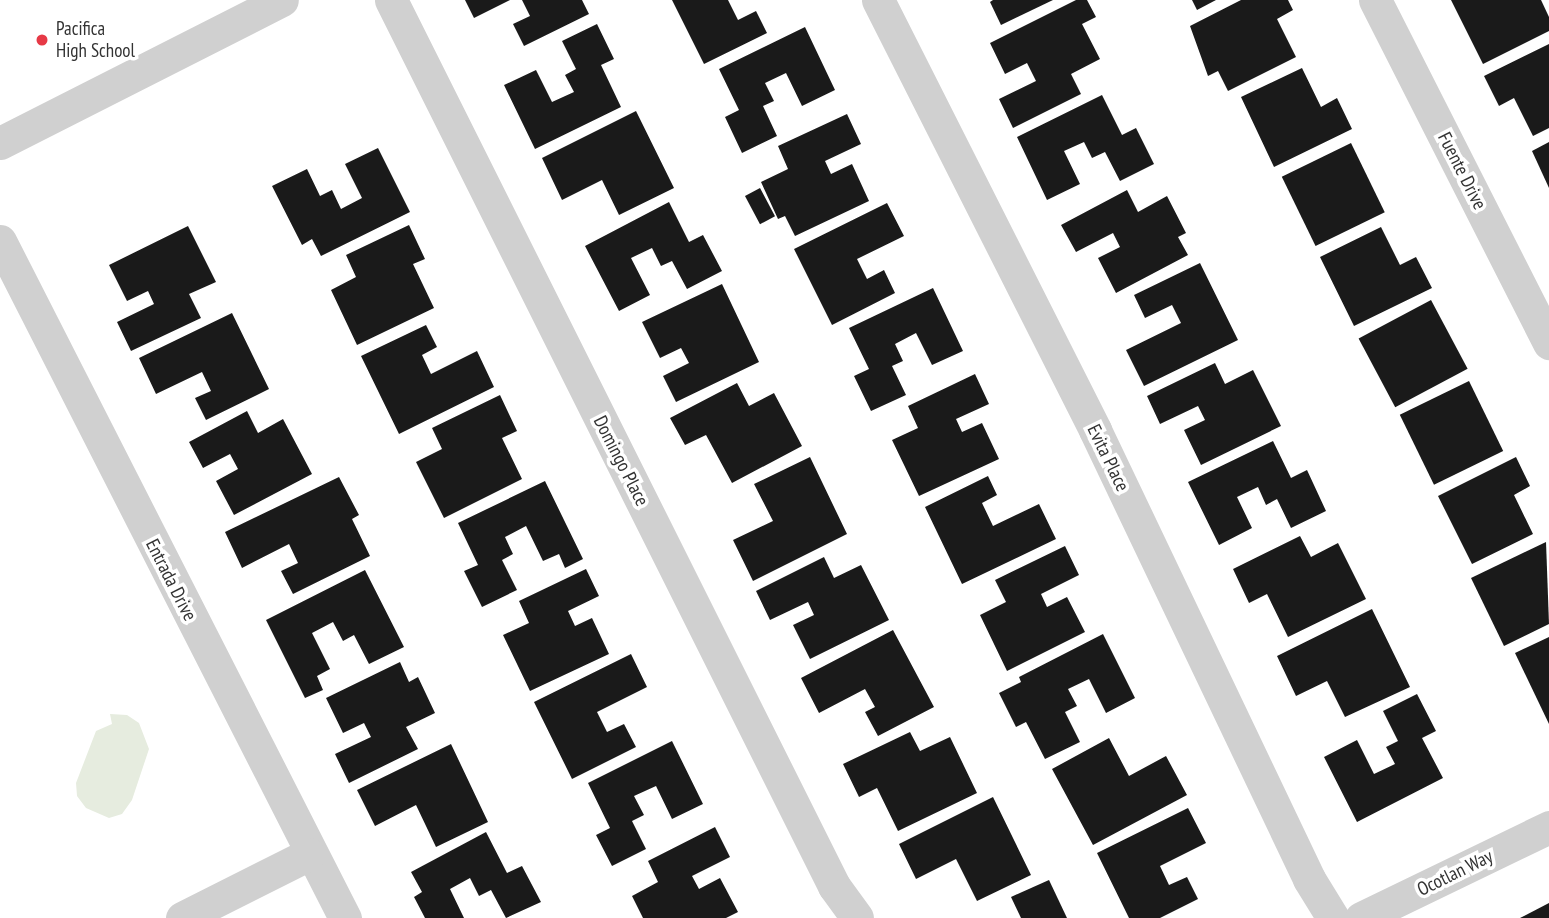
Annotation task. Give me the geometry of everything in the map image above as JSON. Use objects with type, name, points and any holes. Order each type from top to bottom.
[{"type":"street","points":[[0,143],[282,0]]},
{"type":"street","name":"Domingo Place","points":[[391,0],[834,886],[857,918]]},
{"type":"street","name":"Evita Place","points":[[878,0],[1095,430],[1309,879],[1333,918]]},
{"type":"street","name":"Fuente Drive","points":[[1375,0],[1549,343]]},
{"type":"street","name":"Entrada Drive","points":[[0,241],[309,854],[345,918]]},
{"type":"street","name":"Ocotlan Way","points":[[1361,918],[1549,827]]},
{"type":"street","points":[[182,918],[309,854]]},
{"type":"shaded area","points":[[110,714],[127,715],[139,723],[149,749],[132,800],[122,814],[109,818],[86,808],[77,796],[76,783],[96,731],[112,724]]},
{"type":"building","points":[[465,0],[510,0],[474,18]]},
{"type":"building","points":[[522,0],[582,0],[589,14],[524,46],[513,24],[530,16]]},
{"type":"building","points":[[672,0],[728,0],[738,20],[756,11],[767,33],[704,64]]},
{"type":"building","points":[[1053,0],[1001,25],[990,2]]},
{"type":"building","points":[[1076,0],[1087,0],[1096,17],[1082,24],[1100,59],[1071,74],[1081,94],[1013,128],[999,99],[1036,81],[1027,63],[1005,74],[990,43]]},
{"type":"building","points":[[1192,0],[1216,0],[1197,10]]},
{"type":"building","points":[[1241,0],[1288,0],[1293,10],[1277,19],[1296,57],[1228,91],[1218,71],[1208,76],[1190,26]]},
{"type":"building","points":[[1451,0],[1541,0],[1549,17],[1549,31],[1483,64]]},
{"type":"building","points":[[597,24],[614,59],[601,65],[621,107],[535,149],[504,85],[536,70],[552,102],[574,92],[565,75],[576,69],[562,41]]},
{"type":"building","points":[[805,27],[835,90],[802,106],[786,73],[765,83],[774,101],[763,106],[777,136],[742,153],[725,117],[739,110],[719,69]]},
{"type":"building","points":[[1549,44],[1549,128],[1533,136],[1514,98],[1499,106],[1484,76]]},
{"type":"building","points":[[1302,68],[1321,107],[1337,98],[1352,129],[1274,167],[1241,97]]},
{"type":"building","points":[[1102,95],[1122,135],[1136,128],[1154,164],[1120,181],[1105,152],[1092,158],[1084,142],[1064,151],[1080,184],[1047,200],[1017,137]]},
{"type":"building","points":[[636,111],[674,188],[619,215],[602,180],[562,200],[542,158]]},
{"type":"building","points":[[847,114],[861,144],[825,161],[831,174],[852,164],[869,201],[795,236],[785,216],[778,219],[761,182],[788,169],[778,146]]},
{"type":"building","points":[[1549,142],[1549,188],[1532,151]]},
{"type":"building","points":[[1351,143],[1385,212],[1316,246],[1282,177]]},
{"type":"building","points":[[378,148],[410,212],[321,256],[312,239],[302,245],[272,186],[307,169],[320,196],[332,190],[341,209],[362,198],[345,164]]},
{"type":"building","points":[[760,188],[775,216],[760,224],[745,196]]},
{"type":"building","points":[[1127,190],[1138,212],[1167,196],[1186,233],[1178,237],[1188,255],[1116,293],[1098,258],[1120,247],[1113,233],[1076,252],[1061,225]]},
{"type":"building","points":[[669,202],[689,242],[703,235],[722,271],[687,289],[672,261],[661,266],[652,248],[631,258],[650,295],[619,311],[585,246]]},
{"type":"building","points":[[887,203],[904,236],[857,259],[867,279],[884,270],[895,293],[832,325],[794,249]]},
{"type":"building","points":[[409,225],[425,259],[413,264],[434,308],[357,345],[331,290],[356,277],[346,255]]},
{"type":"building","points":[[188,226],[216,282],[189,294],[201,318],[131,351],[117,322],[154,304],[148,291],[127,301],[109,265]]},
{"type":"building","points":[[1381,227],[1400,265],[1416,257],[1432,288],[1354,326],[1320,257]]},
{"type":"building","points":[[1200,263],[1238,340],[1144,386],[1126,350],[1181,323],[1172,305],[1145,318],[1134,295]]},
{"type":"building","points":[[722,284],[759,362],[676,402],[663,376],[689,363],[681,348],[660,358],[642,322]]},
{"type":"building","points":[[933,288],[963,351],[932,365],[916,333],[895,344],[903,361],[892,366],[906,395],[871,411],[854,376],[869,369],[849,328]]},
{"type":"building","points":[[1431,300],[1468,369],[1395,407],[1359,338]]},
{"type":"building","points":[[232,313],[269,389],[206,420],[195,398],[211,391],[202,372],[156,394],[139,358]]},
{"type":"building","points":[[426,325],[437,347],[422,355],[431,374],[477,351],[494,387],[399,434],[361,356]]},
{"type":"building","points":[[1215,363],[1225,384],[1253,370],[1281,426],[1201,465],[1184,430],[1205,420],[1198,406],[1160,424],[1147,396]]},
{"type":"building","points":[[975,374],[989,404],[956,419],[962,432],[982,423],[999,459],[919,496],[892,440],[918,428],[908,406]]},
{"type":"building","points":[[1469,381],[1503,451],[1434,485],[1400,415]]},
{"type":"building","points":[[737,383],[749,406],[774,393],[802,446],[732,483],[706,435],[685,445],[670,418]]},
{"type":"building","points":[[500,395],[517,431],[502,438],[522,479],[444,518],[416,462],[442,449],[432,428]]},
{"type":"building","points":[[247,411],[258,433],[283,419],[312,474],[234,515],[216,481],[238,469],[230,454],[203,468],[189,442]]},
{"type":"building","points":[[1273,441],[1291,478],[1307,470],[1326,511],[1291,528],[1277,499],[1266,505],[1258,487],[1237,497],[1252,528],[1219,545],[1188,482]]},
{"type":"building","points":[[810,457],[847,534],[753,581],[733,540],[773,521],[754,484]]},
{"type":"building","points":[[1516,457],[1530,486],[1514,495],[1533,534],[1472,564],[1438,496]]},
{"type":"building","points":[[988,476],[997,495],[982,503],[993,526],[1039,504],[1056,539],[962,584],[925,507]]},
{"type":"building","points":[[339,477],[359,515],[352,519],[370,556],[293,594],[281,571],[298,563],[289,544],[242,568],[225,532]]},
{"type":"building","points":[[545,481],[583,559],[565,568],[559,554],[543,561],[526,526],[505,537],[513,554],[502,560],[517,590],[482,607],[464,571],[478,565],[458,523]]},
{"type":"building","points":[[1300,536],[1311,557],[1338,543],[1366,599],[1288,637],[1267,594],[1249,603],[1233,569]]},
{"type":"building","points":[[1546,542],[1549,624],[1504,646],[1471,578]]},
{"type":"building","points":[[1065,546],[1079,575],[1041,594],[1047,607],[1067,597],[1085,632],[1007,671],[980,615],[1006,602],[995,580]]},
{"type":"building","points":[[824,557],[834,578],[861,565],[889,620],[810,659],[793,625],[814,615],[808,602],[770,620],[756,591]]},
{"type":"building","points":[[586,569],[599,596],[568,611],[575,626],[592,618],[609,654],[530,691],[503,635],[529,623],[519,601]]},
{"type":"building","points":[[365,570],[404,647],[369,664],[354,635],[343,641],[333,622],[312,633],[330,669],[317,676],[323,690],[305,698],[266,620]]},
{"type":"building","points":[[1372,609],[1410,687],[1345,717],[1327,681],[1296,696],[1277,656]]},
{"type":"building","points":[[893,630],[934,707],[878,736],[865,712],[875,707],[865,689],[819,713],[801,678]]},
{"type":"building","points":[[1103,634],[1135,698],[1106,713],[1089,679],[1068,689],[1077,706],[1065,712],[1080,742],[1045,759],[1026,722],[1016,727],[999,693],[1021,682],[1019,677]]},
{"type":"building","points":[[1549,637],[1549,724],[1515,653]]},
{"type":"building","points":[[631,654],[647,687],[597,712],[607,732],[624,724],[636,747],[572,779],[534,702]]},
{"type":"building","points":[[400,662],[409,682],[418,677],[435,713],[406,727],[418,749],[349,783],[335,754],[371,737],[364,723],[343,733],[326,698]]},
{"type":"building","points":[[1417,694],[1436,731],[1422,738],[1443,778],[1357,822],[1324,757],[1357,740],[1374,774],[1395,764],[1386,747],[1398,741],[1383,711]]},
{"type":"building","points":[[910,732],[920,751],[950,737],[977,793],[898,831],[877,788],[859,797],[843,764]]},
{"type":"building","points":[[1109,738],[1129,776],[1166,756],[1187,795],[1093,845],[1052,769]]},
{"type":"building","points":[[672,741],[703,804],[672,819],[656,786],[634,796],[644,815],[632,821],[646,849],[612,866],[596,835],[610,828],[588,783]]},
{"type":"building","points":[[451,744],[488,822],[436,847],[416,805],[375,826],[357,790]]},
{"type":"building","points":[[993,797],[1031,875],[977,901],[956,859],[916,879],[899,844]]},
{"type":"building","points":[[1188,808],[1206,843],[1160,866],[1169,885],[1187,877],[1198,899],[1160,918],[1129,918],[1097,853]]},
{"type":"building","points":[[715,827],[730,857],[692,876],[699,889],[720,878],[738,912],[726,918],[643,918],[632,896],[658,882],[648,861]]},
{"type":"building","points":[[486,832],[507,873],[522,866],[541,902],[506,918],[491,890],[479,896],[470,878],[450,889],[464,918],[425,918],[414,897],[422,892],[411,872]]},
{"type":"building","points":[[1049,880],[1067,918],[1021,918],[1011,897]]},
{"type":"building","points":[[1549,903],[1549,918],[1520,918]]},
{"type":"place","name":"Pacifica High School","points":[[42,40]]}]
